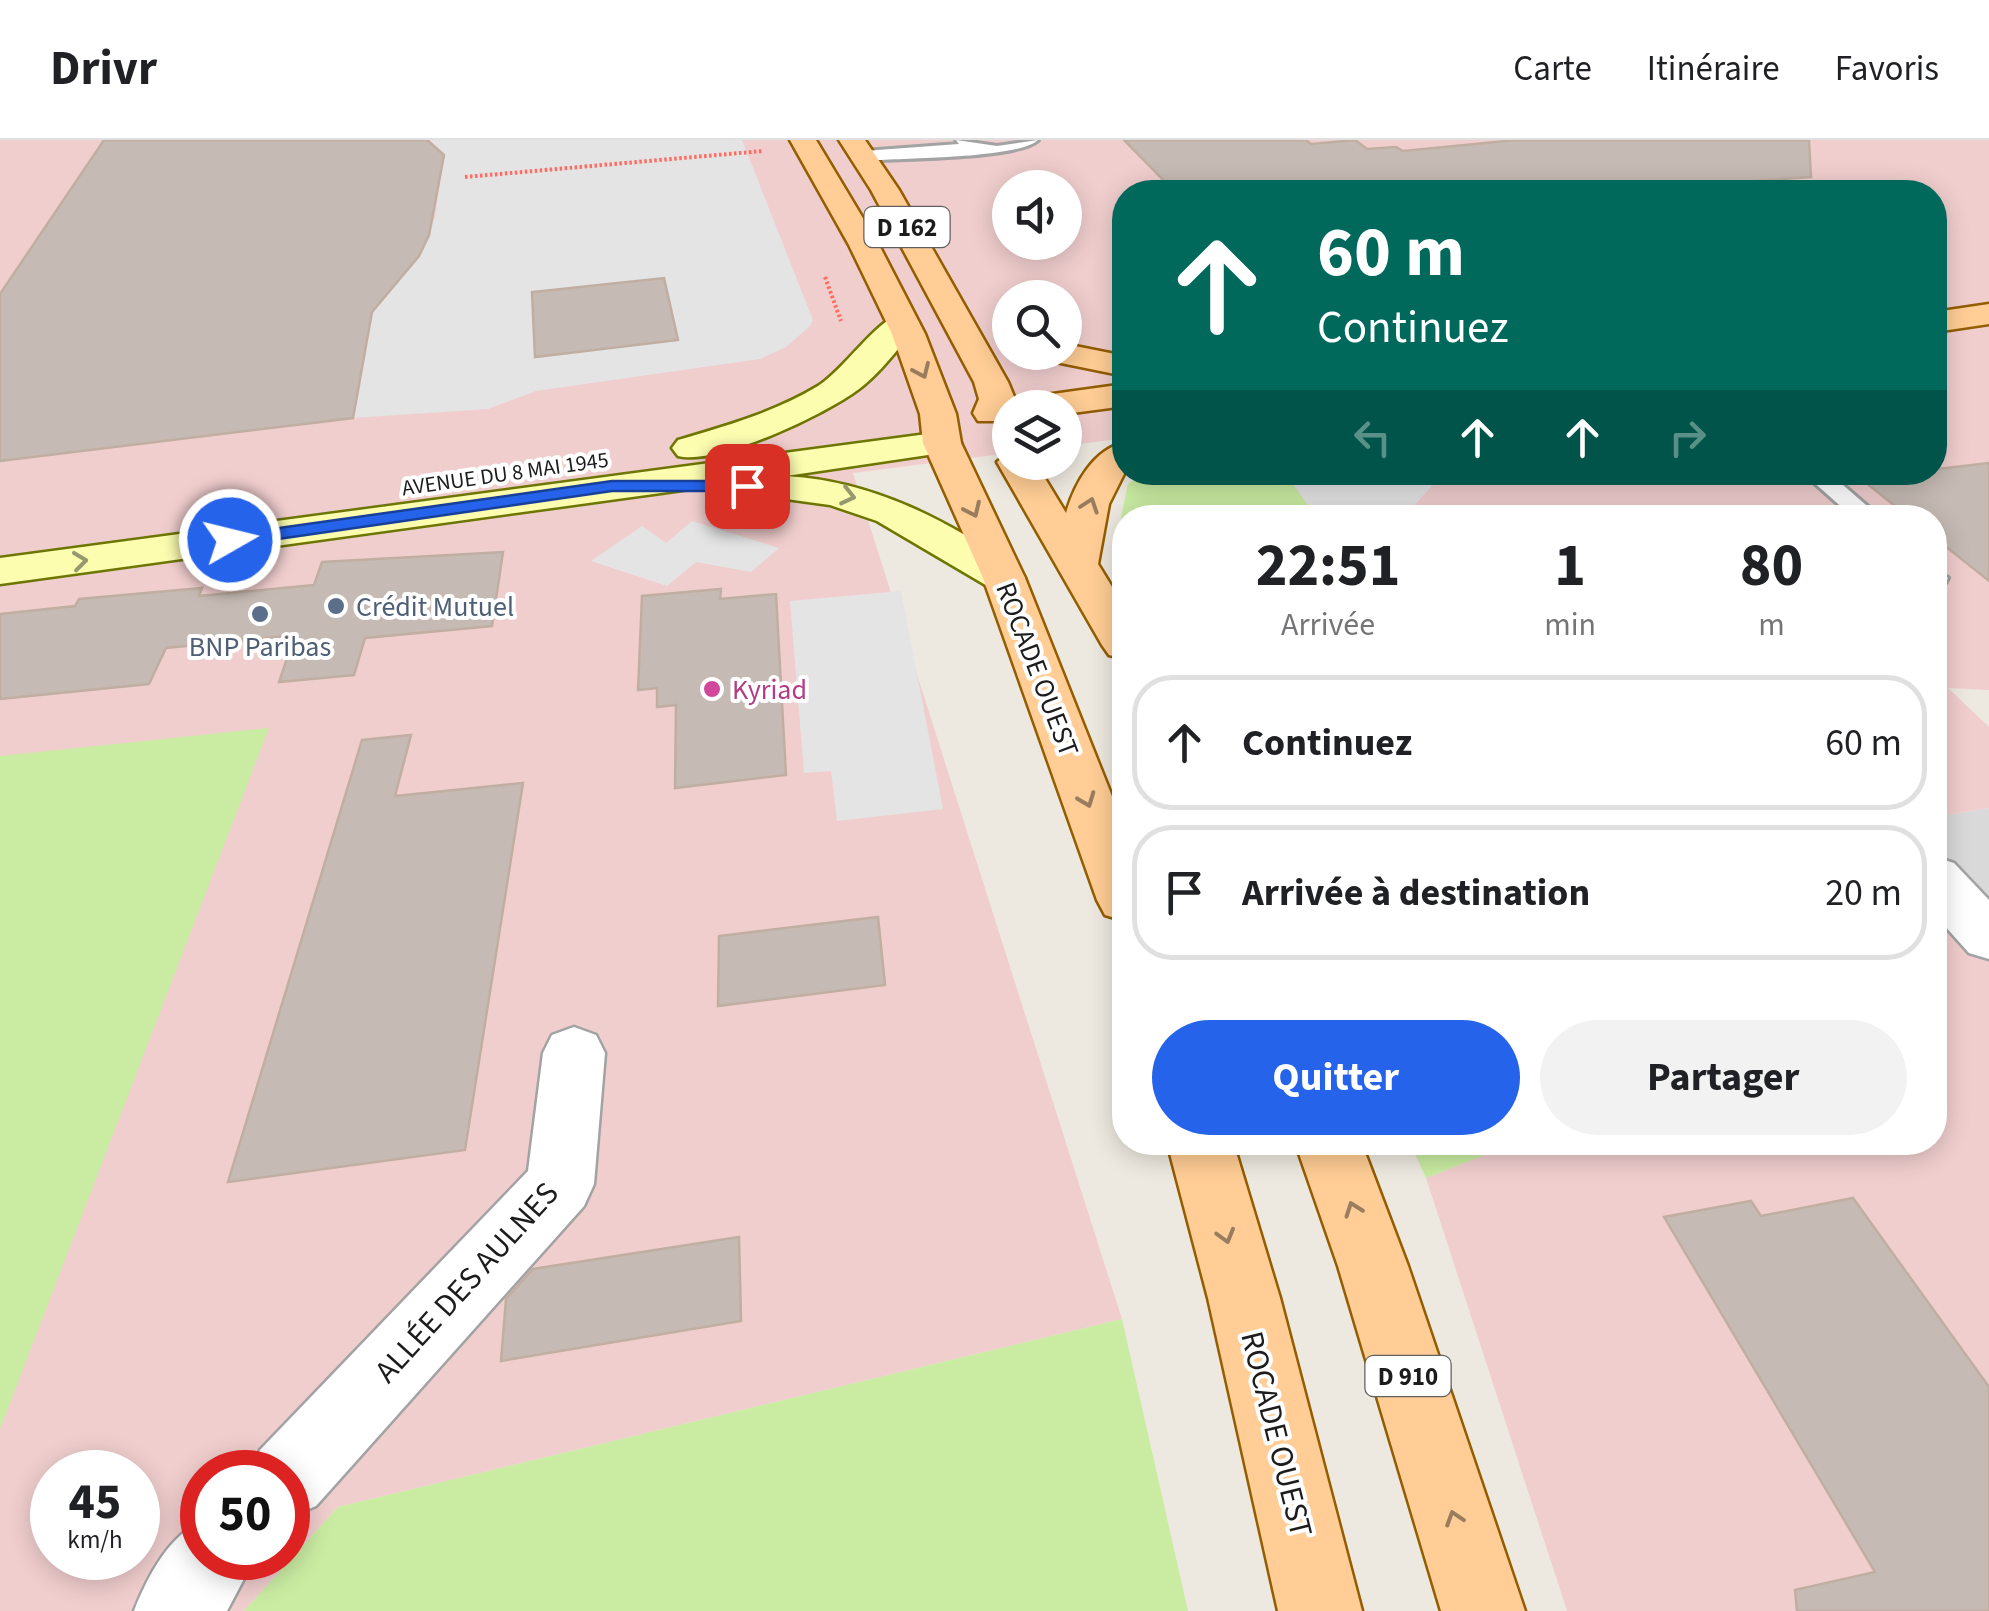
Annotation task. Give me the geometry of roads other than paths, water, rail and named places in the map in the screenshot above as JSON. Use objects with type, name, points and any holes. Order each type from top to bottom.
[{"type":"main road","name":"D 162","points":[[803,140],[901,324],[942,430]]},
{"type":"main road","points":[[824,140],[858,148]]},
{"type":"main road","name":"D 162","points":[[858,148],[958,317],[993,390]]},
{"type":"main road","points":[[820,170],[858,148]]},
{"type":"main road","points":[[1947,291],[1989,286]]},
{"type":"main road","points":[[1947,320],[1989,314]]},
{"type":"main road","points":[[958,317],[992,330]]},
{"type":"main road","points":[[691,448],[770,424],[834,390],[862,368],[901,324]]},
{"type":"main road","points":[[1082,358],[1112,363]]},
{"type":"main road","points":[[1082,401],[1112,397]]},
{"type":"main road","name":"AVENUE DU 8 MAI 1945","points":[[0,541],[865,424],[992,434]]},
{"type":"main road","points":[[1082,427],[1112,424]]},
{"type":"main road","name":"AVENUE DU 8 MAI 1945","points":[[0,571],[612,486],[942,430]]},
{"type":"main road","name":"ROCADE OUEST","points":[[942,430],[1004,578],[1112,865]]},
{"type":"main road","points":[[1076,568],[1086,508],[1103,474],[1112,465]]},
{"type":"main road","points":[[1030,480],[1076,568],[1112,625]]},
{"type":"main road","points":[[612,486],[780,486],[847,495],[882,505],[922,525],[1004,578]]},
{"type":"main road","name":"ROCADE OUEST","points":[[1204,1155],[1244,1298],[1320,1611]]},
{"type":"main road","name":"D 910","points":[[1333,1155],[1373,1266],[1483,1611]]},
{"type":"street","points":[[1947,891],[1989,936]]},
{"type":"street","name":"ALLÉE DES AULNES","points":[[310,1454],[560,1184],[574,1054]]},
{"type":"street","points":[[176,1611],[198,1580]]},
{"type":"lane","points":[[858,148],[952,140]]},
{"type":"lane","points":[[858,148],[969,144],[1006,150],[1030,140]]},
{"type":"lane","points":[[1829,485],[1853,505]]},
{"type":"place","name":"Crédit Mutuel","points":[[336,606]]},
{"type":"place","name":"BNP Paribas","points":[[260,614]]},
{"type":"place","name":"Kyriad","points":[[712,689]]}]
